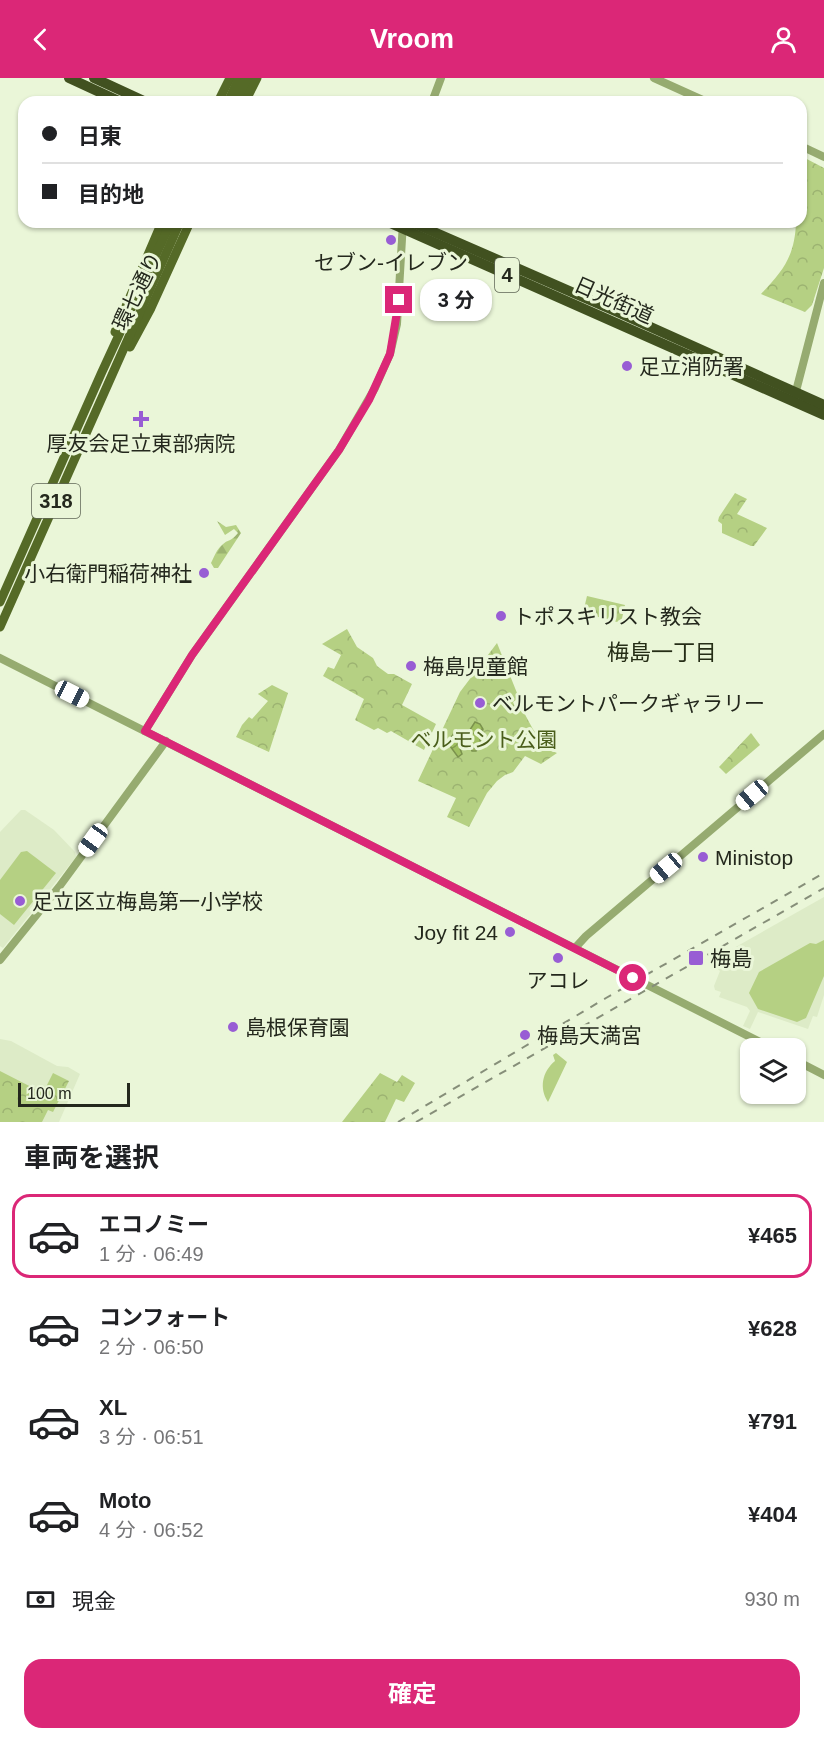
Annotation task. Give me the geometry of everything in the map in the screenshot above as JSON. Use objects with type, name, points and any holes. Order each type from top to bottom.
[{"type":"highway","points":[[69,78],[108,96]]},
{"type":"highway","points":[[94,78],[133,96]]},
{"type":"highway","name":"日光街道","points":[[416,228],[615,311],[794,397],[824,415]]},
{"type":"highway","name":"日光街道","points":[[794,397],[824,405]]},
{"type":"main road","points":[[221,96],[230,78]]},
{"type":"main road","points":[[231,96],[239,78]]},
{"type":"main road","points":[[239,96],[248,78]]},
{"type":"main road","points":[[248,96],[257,78]]},
{"type":"main road","name":"環七通り","points":[[101,374],[124,308],[159,228]]},
{"type":"main road","name":"環七通り","points":[[0,627],[113,374],[169,228]]},
{"type":"main road","name":"環七通り","points":[[0,602],[101,374],[177,228]]},
{"type":"main road","name":"環七通り","points":[[113,374],[151,308],[187,228]]},
{"type":"street","points":[[434,96],[441,78]]},
{"type":"street","points":[[654,78],[694,96]]},
{"type":"street","points":[[807,149],[824,157]]},
{"type":"street","points":[[145,731],[192,655],[339,450],[375,388],[390,354],[397,324],[406,228]]},
{"type":"street","points":[[794,397],[824,284]]},
{"type":"street","points":[[0,658],[752,1038]]},
{"type":"street","points":[[575,948],[586,936],[824,734]]},
{"type":"street","points":[[0,960],[59,887],[166,741]]},
{"type":"street","points":[[806,1066],[824,1075]]},
{"type":"shaded area","name":"足立区立梅島第一小学校","points":[[21,810],[25,810],[54,830],[75,852],[76,857],[3,948],[0,946],[0,832]]},
{"type":"shaded area","points":[[824,897],[824,995],[817,1017],[813,1016],[808,1029],[758,1012],[750,1029],[743,1026],[750,1011],[747,1007],[719,997],[721,992],[715,990],[714,986],[720,971],[716,968],[717,964],[711,961]]},
{"type":"shaded area","points":[[0,1039],[11,1041],[57,1066],[68,1067],[80,1074],[59,1122],[0,1122]]},
{"type":"green space","points":[[807,159],[824,168],[824,268],[812,305],[805,312],[761,294],[787,261],[796,228],[807,228]]},
{"type":"green space","points":[[735,493],[747,499],[737,514],[767,528],[754,546],[722,533],[719,517]]},
{"type":"green space","points":[[217,521],[226,527],[236,525],[241,533],[218,568],[214,568],[211,563],[219,549],[238,533],[234,529],[225,535]]},
{"type":"green space","points":[[587,596],[625,605],[621,623],[583,613]]},
{"type":"green space","name":"ベルモント公園","points":[[347,629],[357,647],[373,658],[377,666],[388,674],[394,674],[412,684],[402,705],[436,724],[424,750],[391,731],[387,733],[378,728],[374,730],[355,720],[364,699],[323,676],[328,667],[334,669],[341,655],[322,644]]},
{"type":"green space","name":"ベルモント公園","points":[[497,643],[519,698],[513,702],[517,712],[523,710],[541,741],[557,753],[541,764],[525,756],[513,772],[497,781],[487,793],[469,827],[447,817],[456,798],[418,781],[460,692]]},
{"type":"green space","points":[[272,685],[288,693],[269,752],[236,737],[249,717],[252,719],[268,701],[258,694]]},
{"type":"green space","points":[[751,733],[760,745],[726,774],[719,767]]},
{"type":"green space","points":[[27,851],[56,873],[14,925],[0,914],[0,880],[21,852]]},
{"type":"green space","points":[[824,940],[824,976],[806,1018],[797,1022],[758,1009],[749,993],[759,972],[810,943],[816,944]]},
{"type":"green space","points":[[556,1053],[567,1062],[548,1102],[543,1091],[543,1080],[547,1070],[555,1061],[553,1055]]},
{"type":"green space","points":[[0,1071],[43,1093],[53,1073],[69,1081],[53,1112],[48,1110],[42,1122],[0,1122]]},
{"type":"green space","points":[[380,1073],[397,1082],[402,1075],[415,1083],[404,1102],[396,1099],[385,1122],[342,1122]]},
{"type":"water","points":[[475,722],[483,729],[481,747],[472,751],[468,739],[460,738],[458,743],[462,754],[458,757],[450,746],[450,738],[457,731],[468,733]]},
{"type":"railway","points":[[398,1122],[606,998],[824,873]]},
{"type":"railway","points":[[416,1122],[824,888]]},
{"type":"place","name":"セブン-イレブン","points":[[391,240]]},
{"type":"place","name":"足立消防署","points":[[627,366]]},
{"type":"place","name":"厚友会足立東部病院","points":[[141,419]]},
{"type":"place","name":"小右衛門稲荷神社","points":[[204,573]]},
{"type":"place","name":"トポスキリスト教会","points":[[501,616]]},
{"type":"place","name":"梅島児童館","points":[[411,666]]},
{"type":"place","name":"ベルモントパークギャラリー","points":[[480,703]]},
{"type":"place","name":"Ministop","points":[[703,857]]},
{"type":"place","name":"足立区立梅島第一小学校","points":[[20,901]]},
{"type":"place","name":"Joy fit 24","points":[[510,932]]},
{"type":"place","name":"アコレ","points":[[558,958]]},
{"type":"place","name":"梅島","points":[[696,958]]},
{"type":"place","name":"島根保育園","points":[[233,1027]]},
{"type":"place","name":"梅島天満宮","points":[[525,1035]]},
{"type":"district","name":"梅島一丁目","points":[[662,652]]},
{"type":"route","points":[[399,300],[397,324],[390,354],[369,400],[339,450],[192,655],[145,731],[633,978]]}]
